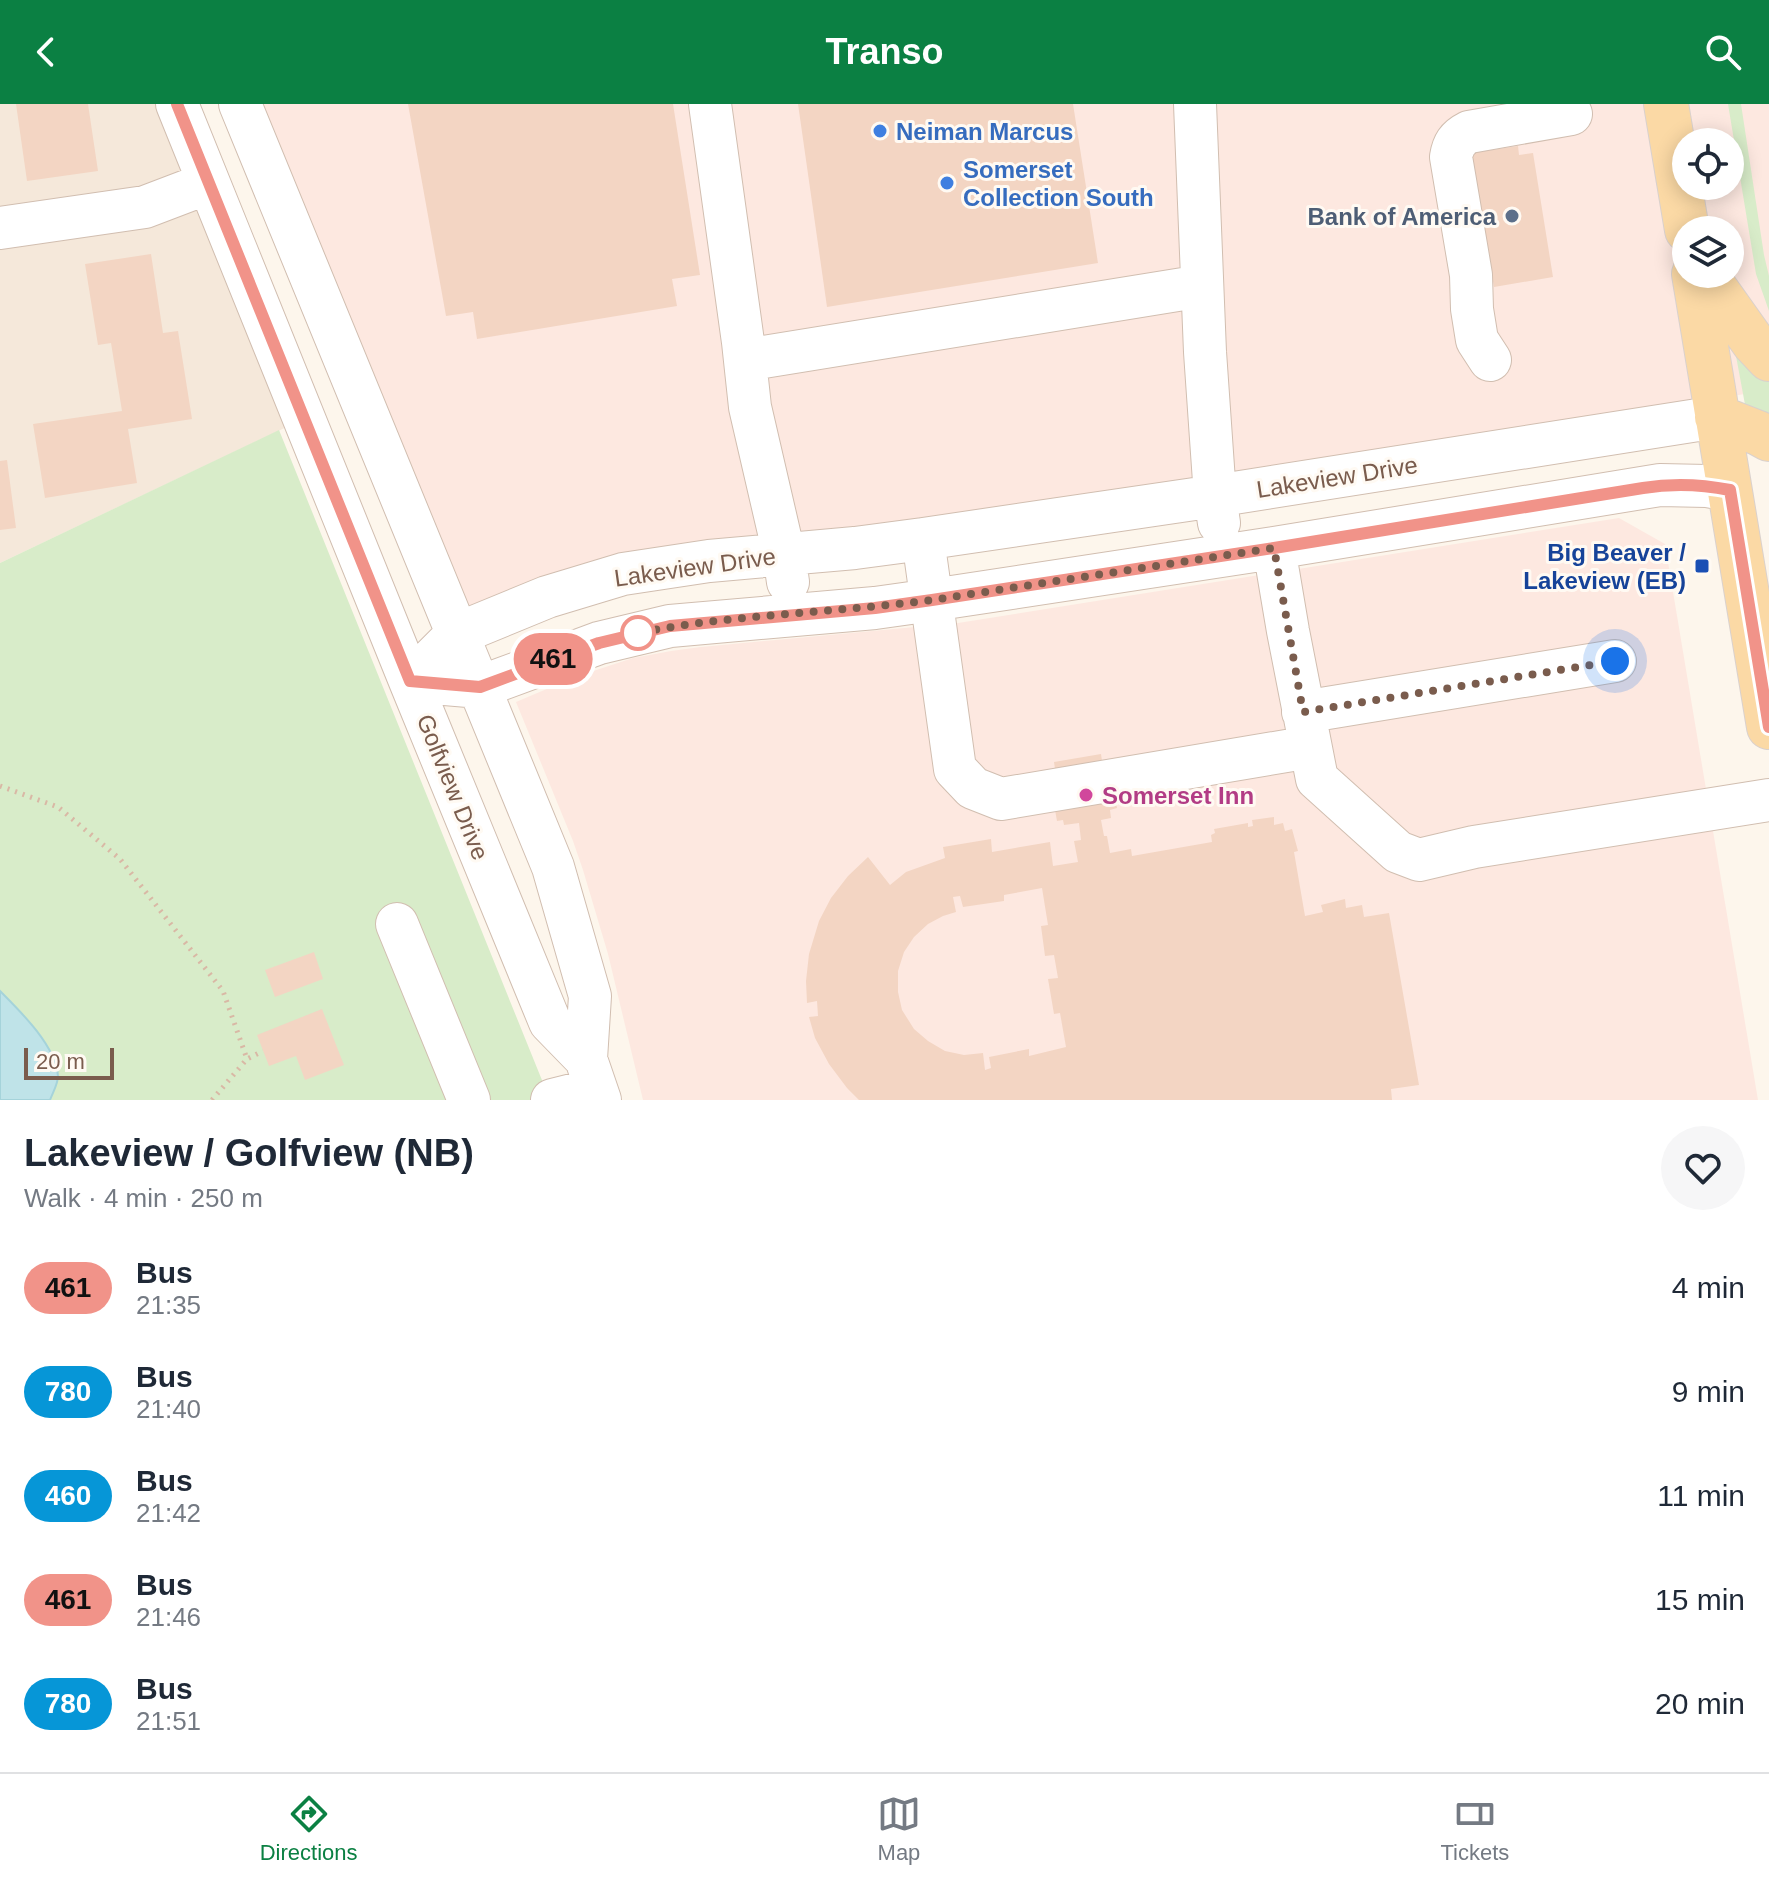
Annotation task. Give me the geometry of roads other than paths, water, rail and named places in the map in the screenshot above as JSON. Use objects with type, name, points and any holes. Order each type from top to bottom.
[{"type":"main road","points":[[1666,104],[1685,216]]},
{"type":"main road","points":[[1696,288],[1769,727]]},
{"type":"main road","points":[[1715,288],[1769,359]]},
{"type":"main road","points":[[1717,417],[1769,439]]},
{"type":"street","name":"Golfview Drive","points":[[177,104],[550,1022],[594,1082]]},
{"type":"street","points":[[240,104],[553,867],[590,996],[594,1082],[552,1100]]},
{"type":"street","points":[[710,104],[750,407],[784,554],[794,615]]},
{"type":"street","points":[[1195,104],[1215,496],[1223,555]]},
{"type":"street","points":[[1490,360],[1477,340],[1471,275],[1452,149],[1461,136],[1469,132],[1571,114]]},
{"type":"street","points":[[0,228],[145,207],[208,183]]},
{"type":"street","points":[[745,360],[1202,286]]},
{"type":"street","name":"Lakeview Drive","points":[[410,681],[457,634],[547,597],[623,574],[696,563],[923,539],[1717,417]]},
{"type":"street","points":[[410,681],[480,687],[576,651],[670,626],[932,600],[1660,485],[1730,490]]},
{"type":"street","points":[[923,539],[955,769],[973,788],[1001,799],[1230,760],[1306,729],[1615,661]]},
{"type":"street","points":[[1274,548],[1317,779],[1398,852],[1419,860],[1474,847],[1769,800]]},
{"type":"street","points":[[397,924],[469,1100]]},
{"type":"water","points":[[0,991],[36,1030],[51,1053],[58,1076],[50,1100],[0,1100]]},
{"type":"place","name":"Neiman Marcus","points":[[880,131]]},
{"type":"place","name":"Somerset Collection South","points":[[947,183]]},
{"type":"place","name":"Bank of America","points":[[1512,216]]},
{"type":"place","name":"Big Beaver / Lakeview (EB)","points":[[1702,566]]},
{"type":"place","name":"Somerset Inn","points":[[1086,795]]}]
